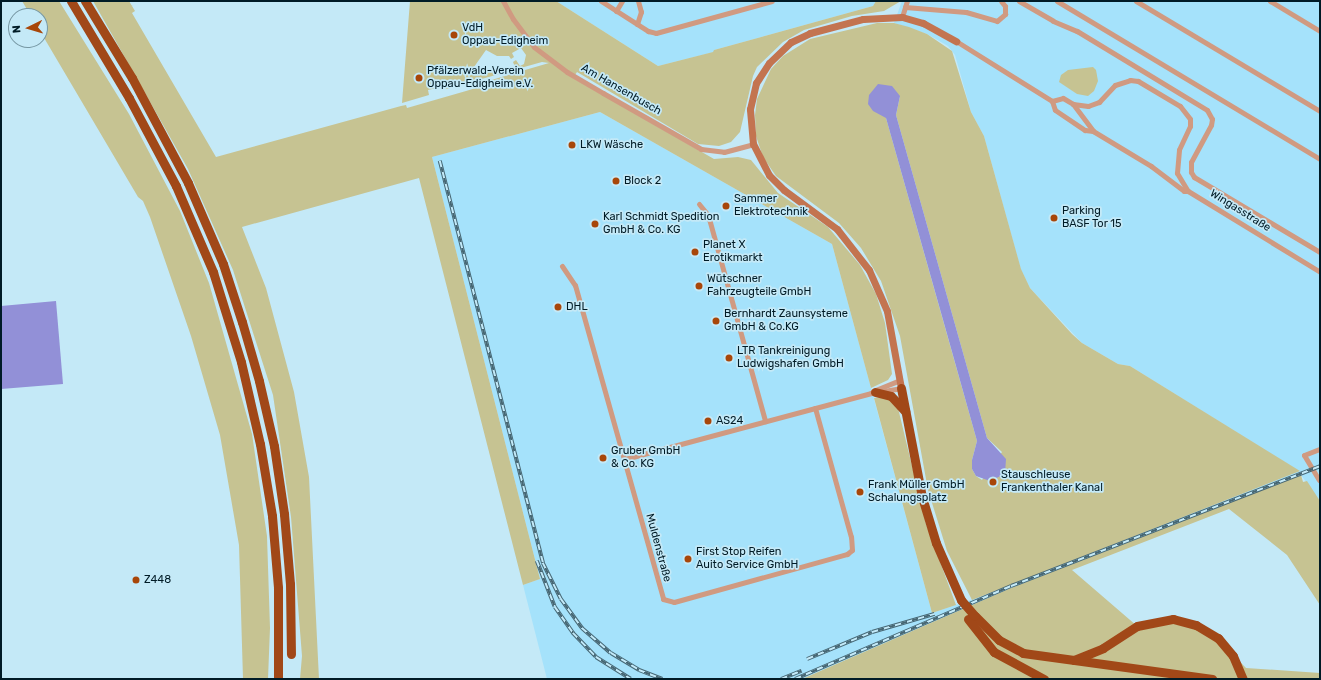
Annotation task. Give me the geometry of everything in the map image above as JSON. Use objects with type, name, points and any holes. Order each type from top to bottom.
[{"type":"highway","points":[[71,1],[129,98],[176,186],[213,272],[241,362],[260,444],[272,516],[278,588],[278,679]]},
{"type":"highway","points":[[85,1],[136,85],[188,183],[223,264],[242,322],[259,381],[274,446],[284,514],[290,584],[291,654]]},
{"type":"highway","points":[[901,384],[918,477],[936,543],[961,600],[994,652],[1044,679]]},
{"type":"highway","points":[[873,393],[891,396],[905,411]]},
{"type":"highway","points":[[972,617],[1011,648],[1039,656],[1212,679]]},
{"type":"highway","points":[[1070,661],[1103,648],[1137,626],[1173,619],[1196,625],[1218,638],[1233,656],[1243,679]]},
{"type":"street","name":"Am Hansenbusch","points":[[503,1],[513,19],[534,47],[567,72],[603,93],[701,149],[717,153],[753,144]]},
{"type":"street","points":[[601,1],[637,24],[656,33],[772,1]]},
{"type":"street","points":[[616,11],[622,1]]},
{"type":"street","points":[[637,24],[641,12],[638,1]]},
{"type":"street","points":[[902,17],[906,4],[966,12],[997,22],[1005,14],[1005,6],[1001,1]]},
{"type":"street","points":[[1019,1],[1053,21],[1077,31],[1207,110],[1211,125],[1191,162],[1190,172],[1194,177],[1320,252]]},
{"type":"street","points":[[1057,1],[1320,160]]},
{"type":"street","points":[[1136,1],[1320,111]]},
{"type":"street","points":[[1270,1],[1320,31]]},
{"type":"street","points":[[624,459],[873,393],[901,384],[887,311],[869,270],[837,229],[774,181],[761,162],[753,144],[750,109],[758,80],[774,56],[799,37],[863,19],[902,17],[923,23],[956,41],[1052,101],[1055,110],[1085,130],[1093,131]]},
{"type":"street","name":"Wingasstraße","points":[[1052,101],[1063,98],[1073,104],[1088,106],[1099,102],[1107,92],[1123,81],[1138,81],[1180,106],[1187,112],[1190,126],[1179,150],[1177,173],[1188,191],[1320,272]]},
{"type":"street","points":[[1073,104],[1093,131],[1151,166],[1184,191],[1188,191]]},
{"type":"street","points":[[700,204],[708,215],[765,421]]},
{"type":"street","name":"Muldenstraße","points":[[562,266],[575,285],[618,445],[624,459],[660,593],[664,599],[674,602],[847,554],[852,550],[851,537],[815,408]]},
{"type":"street","points":[[1318,480],[1304,455],[1320,449]]},
{"type":"shaded area","points":[[22,1],[59,1],[129,114],[180,211],[209,283],[252,434],[267,536],[270,628],[268,679],[243,679],[239,545],[220,435],[191,336],[150,217],[143,201],[138,197],[48,45],[48,8],[26,8]]},
{"type":"shaded area","points":[[93,1],[129,1],[135,11],[132,13],[216,157],[401,106],[406,105],[407,108],[489,84],[488,81],[549,63],[542,62],[446,89],[445,86],[428,90],[429,95],[402,103],[410,1],[556,1],[658,66],[713,52],[714,50],[873,6],[876,1],[901,1],[884,11],[852,16],[804,30],[783,42],[757,67],[753,76],[740,132],[731,142],[719,146],[698,144],[577,72],[573,78],[714,159],[738,157],[751,160],[778,193],[828,227],[860,265],[876,294],[885,323],[892,374],[888,380],[871,388],[832,244],[600,112],[432,157],[540,579],[523,585],[419,178],[242,227],[266,288],[294,392],[309,477],[319,679],[300,679],[302,656],[291,517],[273,395],[233,270],[188,169]],"holes":[[[521,48],[526,55],[524,64],[520,66],[516,60],[513,62],[515,67],[483,73],[474,67],[486,50],[497,56],[509,56],[511,59],[514,57],[512,53]]]},
{"type":"shaded area","points":[[556,1],[876,1],[873,6],[714,50],[714,52],[658,66]]},
{"type":"shaded area","points":[[902,1],[1320,1],[1320,501],[1301,475],[1011,588],[802,679],[547,679],[523,585],[540,579],[432,157],[600,112],[832,244],[932,613],[985,595],[1299,471],[1130,366],[1118,364],[1082,343],[1030,288],[1021,270],[984,136],[971,112],[955,55],[948,46],[927,34],[894,23]]},
{"type":"shaded area","points":[[877,23],[894,23],[927,34],[952,51],[971,112],[984,136],[1021,269],[1030,288],[1082,343],[1118,364],[1130,366],[1300,471],[972,600],[947,551],[928,490],[900,336],[881,281],[861,248],[839,223],[776,176],[763,157],[756,136],[755,115],[757,99],[771,69],[783,56],[810,39]],"holes":[[[900,96],[896,115],[987,438],[1002,452],[982,480],[976,476],[972,469],[972,460],[977,441],[886,118]]]},
{"type":"shaded area","points":[[1093,67],[1096,70],[1098,81],[1094,91],[1088,96],[1077,94],[1059,82],[1061,75],[1068,70]]},
{"type":"shaded area","points":[[878,84],[892,86],[900,96],[896,115],[987,438],[1006,459],[1005,474],[990,481],[976,476],[972,469],[972,460],[977,441],[886,118],[873,111],[868,104],[869,95]]},
{"type":"shaded area","points":[[56,301],[63,384],[1,389],[1,306]]},
{"type":"shaded area","points":[[887,396],[898,408],[926,524],[956,605],[932,613],[874,398]]},
{"type":"shaded area","points":[[1301,475],[1303,482],[1307,481],[1320,501],[1320,605],[1287,555],[1229,509],[1072,570],[1137,626],[1180,621],[1223,644],[1246,668],[1320,673],[1320,679],[802,679],[1011,588]]},
{"type":"railway","points":[[440,161],[543,563],[561,599],[582,628],[611,653],[639,670],[662,679]]},
{"type":"railway","points":[[795,679],[1011,586],[1320,466]]},
{"type":"railway","points":[[537,561],[555,607],[573,633],[596,657],[631,679]]},
{"type":"railway","points":[[807,659],[872,632],[934,614]]},
{"type":"railway","points":[[781,679],[801,671]]},
{"type":"place","name":"VdH Oppau-Edigheim","points":[[454,35]]},
{"type":"place","name":"Pfälzerwald-Verein Oppau-Edigheim e.V.","points":[[419,78]]},
{"type":"place","name":"LKW Wäsche","points":[[572,145]]},
{"type":"place","name":"Block 2","points":[[616,181]]},
{"type":"place","name":"Sammer Elektrotechnik","points":[[726,206]]},
{"type":"place","name":"Parking BASF Tor 15","points":[[1054,218]]},
{"type":"place","name":"Karl Schmidt Spedition GmbH & Co. KG","points":[[595,224]]},
{"type":"place","name":"Planet X Erotikmarkt","points":[[695,252]]},
{"type":"place","name":"Wütschner Fahrzeugteile GmbH","points":[[699,286]]},
{"type":"place","name":"DHL","points":[[558,307]]},
{"type":"place","name":"Bernhardt Zaunsysteme GmbH & Co.KG","points":[[716,321]]},
{"type":"place","name":"LTR Tankreinigung Ludwigshafen GmbH","points":[[729,358]]},
{"type":"place","name":"AS24","points":[[708,421]]},
{"type":"place","name":"Gruber GmbH & Co. KG","points":[[603,458]]},
{"type":"place","name":"Stauschleuse Frankenthaler Kanal","points":[[993,482]]},
{"type":"place","name":"Frank Müller GmbH Schalungsplatz","points":[[860,492]]},
{"type":"place","name":"First Stop Reifen Auito Service GmbH","points":[[688,559]]},
{"type":"place","name":"Z448","points":[[136,580]]}]
